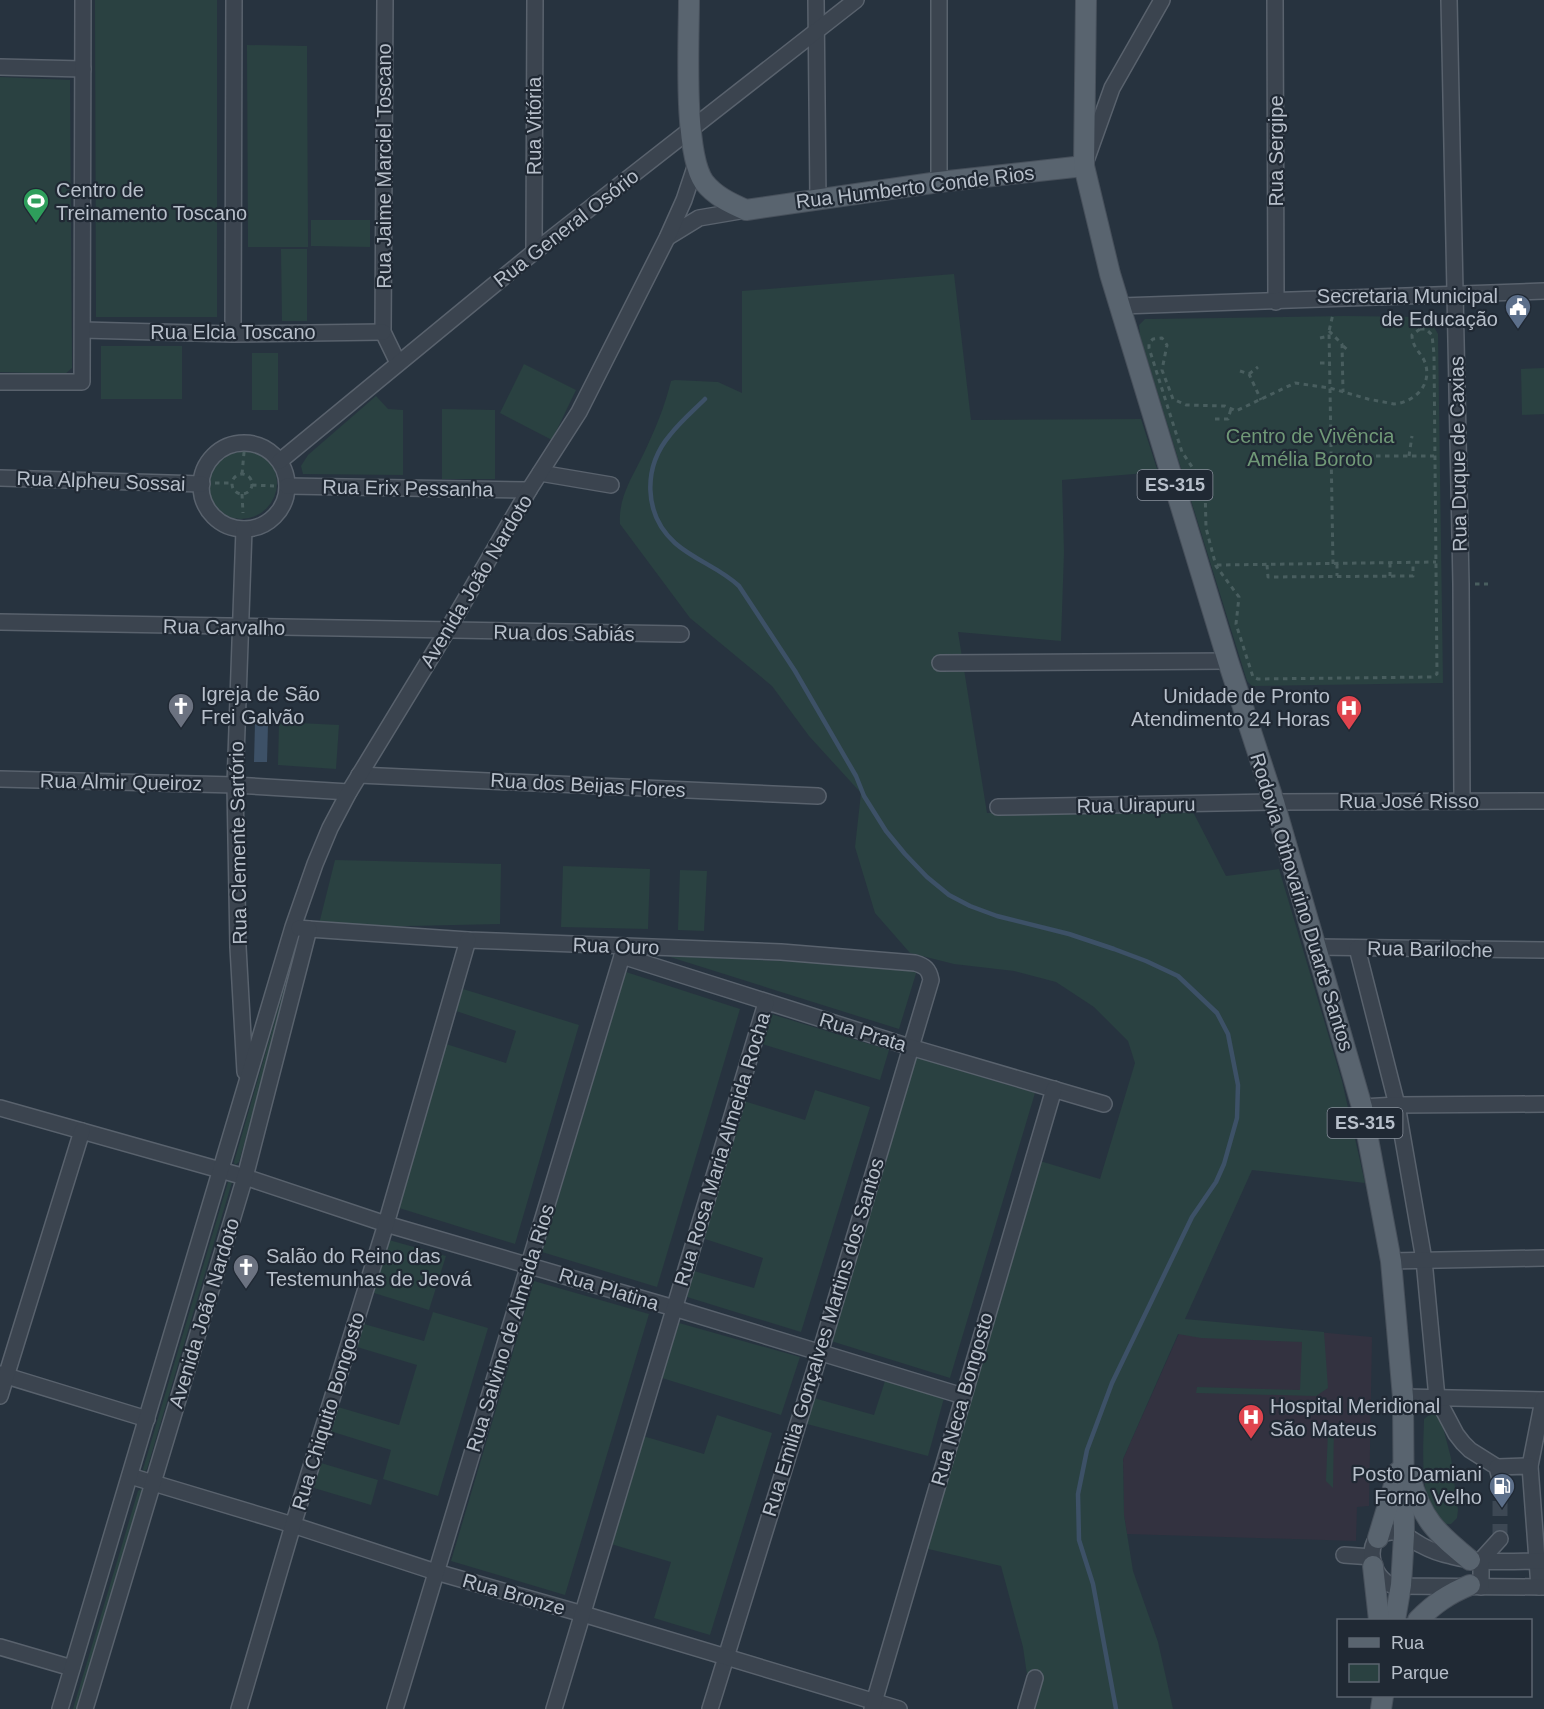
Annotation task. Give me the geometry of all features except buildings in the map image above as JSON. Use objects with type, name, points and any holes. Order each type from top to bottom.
[{"type":"main road","points":[[689,0],[690,130],[696,164],[704,181],[713,191],[725,201],[746,210]]},
{"type":"main road","name":"ES-315","points":[[1084,166],[1086,0]]},
{"type":"main road","name":"Rua Humberto Conde Rios","points":[[746,210],[939,182],[1084,166]]},
{"type":"main road","name":"Rodovia Othovarino Duarte Santos","points":[[1084,166],[1110,274],[1228,661],[1274,802],[1362,1107],[1391,1261],[1403,1397],[1404,1534],[1401,1586],[1395,1619]]},
{"type":"main road","points":[[1380,1619],[1374,1554],[1403,1455]]},
{"type":"main road","points":[[1403,1455],[1414,1491],[1431,1526],[1475,1560]]},
{"type":"main road","points":[[1419,1619],[1437,1602],[1451,1593],[1476,1586]]},
{"type":"street","points":[[0,382],[82,382],[83,0]]},
{"type":"street","points":[[233,334],[234,0]]},
{"type":"street","name":"Rua Jaime Marciel Toscano","points":[[383,332],[385,0]]},
{"type":"street","name":"Rua Vitória","points":[[534,252],[535,0]]},
{"type":"street","points":[[816,0],[818,200]]},
{"type":"street","name":"Rua General Osório","points":[[280,461],[534,252],[856,0]]},
{"type":"street","points":[[939,0],[939,182]]},
{"type":"street","points":[[1084,166],[1112,88],[1162,0]]},
{"type":"street","name":"Rua Sergipe","points":[[1275,0],[1276,302]]},
{"type":"street","name":"Rua Duque de Caxias","points":[[1449,0],[1461,584],[1462,801]]},
{"type":"street","points":[[0,67],[83,69]]},
{"type":"street","points":[[1086,85],[1095,88],[1112,88]]},
{"type":"street","name":"Avenida João Nardoto","points":[[60,1709],[293,927],[315,864],[330,828],[349,792],[529,490],[579,412],[667,238],[684,200],[696,164]]},
{"type":"street","points":[[667,238],[699,218],[746,210]]},
{"type":"street","points":[[1120,306],[1544,291]]},
{"type":"street","name":"Rua Elcia Toscano","points":[[83,330],[233,334],[383,332]]},
{"type":"street","points":[[383,332],[398,363]]},
{"type":"street","points":[[245,442],[265,448],[280,461],[287,478],[286,497],[274,517],[266,524],[255,528],[234,528],[217,519],[205,503],[203,474],[212,458],[226,446],[245,442]]},
{"type":"street","points":[[540,473],[610,485]]},
{"type":"street","name":"Rua Alpheu Sossai","points":[[0,478],[202,484]]},
{"type":"street","name":"Rua Erix Pessanha","points":[[287,486],[529,490]]},
{"type":"street","name":"Rua Clemente Sartório","points":[[244,529],[234,785],[238,946],[246,1084]]},
{"type":"street","name":"Rua Carvalho","points":[[0,622],[447,631]]},
{"type":"street","name":"Rua dos Sabiás","points":[[447,631],[681,634]]},
{"type":"street","points":[[940,663],[1228,661]]},
{"type":"street","name":"Rua dos Beijas Flores","points":[[359,775],[818,796]]},
{"type":"street","name":"Rua Almir Queiroz","points":[[0,779],[234,785],[349,792]]},
{"type":"street","name":"Rua José Risso","points":[[1274,802],[1544,801]]},
{"type":"street","name":"Rua Uirapuru","points":[[998,807],[1274,802]]},
{"type":"street","points":[[293,927],[309,929]]},
{"type":"street","name":"Avenida João Nardoto","points":[[85,1709],[245,1177],[309,929]]},
{"type":"street","name":"Rua Ouro","points":[[309,929],[623,951],[781,952],[923,966]]},
{"type":"street","name":"Rua Chiquito Bongosto","points":[[239,1709],[386,1224],[468,940]]},
{"type":"street","name":"Rua Bariloche","points":[[1316,947],[1544,950]]},
{"type":"street","points":[[1357,948],[1397,1105],[1424,1260],[1437,1398],[1462,1443],[1498,1473],[1530,1466]]},
{"type":"street","name":"Rua Prata","points":[[623,951],[766,1003],[1104,1104]]},
{"type":"street","name":"Rua Salvino de Almeida Rios","points":[[395,1709],[623,951]]},
{"type":"street","name":"Rua Emilia Gonçalves Martins dos Santos","points":[[710,1709],[820,1353],[930,980],[928,970],[923,966]]},
{"type":"street","name":"Rua Rosa Maria Almeida Rocha","points":[[554,1709],[766,1003]]},
{"type":"street","name":"Rua Neca Bongosto","points":[[873,1705],[1054,1089]]},
{"type":"street","points":[[1362,1107],[1544,1104]]},
{"type":"street","name":"Rua Platina","points":[[0,1108],[245,1177],[386,1224],[530,1265],[963,1396]]},
{"type":"street","points":[[0,1396],[3,1375],[82,1131]]},
{"type":"street","points":[[1391,1261],[1544,1258]]},
{"type":"street","points":[[3,1375],[147,1419]]},
{"type":"street","points":[[1374,1554],[1383,1581],[1388,1584],[1541,1587],[1530,1466],[1543,1401],[1403,1397]]},
{"type":"street","name":"Rua Bronze","points":[[130,1476],[293,1525],[436,1572],[725,1657],[873,1705],[898,1709]]},
{"type":"street","points":[[1374,1554],[1391,1532],[1404,1534],[1422,1546],[1438,1552],[1475,1560],[1540,1561]]},
{"type":"street","points":[[1475,1560],[1500,1539]]},
{"type":"street","points":[[1344,1555],[1374,1554]]},
{"type":"street","points":[[1475,1560],[1476,1586]]},
{"type":"street","points":[[0,1647],[72,1668]]},
{"type":"street","points":[[1026,1709],[1035,1678]]},
{"type":"path","points":[[1333,314],[1329,331],[1329,363],[1337,576]]},
{"type":"path","points":[[1420,328],[1429,331],[1434,341],[1436,676],[1258,679],[1251,674],[1236,624],[1239,597],[1215,564],[1206,528],[1205,486],[1182,452],[1149,343],[1153,339],[1162,338],[1167,345],[1162,369],[1173,399],[1186,405],[1219,405],[1236,411],[1242,410],[1295,383],[1343,392],[1395,404],[1403,403],[1418,395],[1423,388],[1426,368],[1424,360],[1415,347],[1412,335],[1420,328]]},
{"type":"path","points":[[1329,331],[1349,351]]},
{"type":"path","points":[[1320,338],[1329,336]]},
{"type":"path","points":[[1342,344],[1343,392]]},
{"type":"path","points":[[1320,363],[1329,363]]},
{"type":"path","points":[[1249,374],[1258,367]]},
{"type":"path","points":[[1240,371],[1249,374],[1261,400]]},
{"type":"path","points":[[1215,419],[1228,419],[1231,409]]},
{"type":"path","points":[[1409,456],[1412,436]]},
{"type":"path","points":[[243,474],[245,442]]},
{"type":"path","points":[[1331,456],[1435,456]]},
{"type":"path","points":[[243,474],[251,479],[252,485],[249,491],[242,494],[234,490],[232,483],[236,475],[243,474]]},
{"type":"path","points":[[252,485],[287,486]]},
{"type":"path","points":[[242,494],[244,529]]},
{"type":"path","points":[[1215,564],[1436,562]]},
{"type":"path","points":[[1390,563],[1390,576]]},
{"type":"path","points":[[1267,565],[1268,577],[1413,576],[1413,563]]},
{"type":"shaded area","points":[[255,723],[268,724],[267,762],[254,762]]},
{"type":"shaded area","name":"Hospital Meridional São Mateus","points":[[1185,1320],[1372,1337],[1369,1506],[1357,1507],[1356,1541],[1127,1534],[1124,1515],[1123,1459]]},
{"type":"green space","points":[[95,0],[217,0],[217,317],[96,317]]},
{"type":"green space","points":[[247,45],[307,46],[308,247],[248,247]]},
{"type":"green space","name":"Centro de Treinamento Toscano","points":[[0,77],[70,80],[72,368],[65,374],[0,372]]},
{"type":"green space","points":[[311,220],[370,220],[370,247],[311,246]]},
{"type":"green space","points":[[281,249],[307,249],[307,321],[282,321]]},
{"type":"green space","points":[[954,274],[971,420],[1141,419],[1158,472],[1062,480],[1064,552],[1061,641],[958,632],[987,813],[1190,806],[1226,876],[1279,869],[1342,1081],[1365,1183],[1252,1170],[1185,1319],[1324,1332],[1328,1388],[1316,1396],[1196,1393],[1197,1387],[1300,1390],[1302,1342],[1201,1338],[1178,1334],[1123,1459],[1124,1515],[1133,1571],[1158,1642],[1173,1709],[1032,1709],[1023,1647],[1001,1566],[924,1548],[1040,1161],[1100,1179],[1135,1063],[1128,1041],[1094,1007],[1056,982],[1014,971],[954,964],[910,953],[875,913],[855,847],[861,793],[809,736],[772,686],[690,618],[620,524],[624,496],[656,427],[671,381],[718,382],[742,393],[742,291]]},
{"type":"green space","name":"Centro de Vivência Amélia Boroto","points":[[1423,317],[1430,320],[1438,334],[1443,683],[1252,686],[1247,681],[1140,336],[1139,325],[1145,319]]},
{"type":"green space","points":[[101,346],[182,346],[182,399],[101,399]]},
{"type":"green space","points":[[252,353],[278,353],[278,410],[252,410]]},
{"type":"green space","points":[[524,364],[576,390],[552,440],[500,413]]},
{"type":"green space","points":[[1544,368],[1544,414],[1522,415],[1521,369]]},
{"type":"green space","points":[[376,396],[388,409],[403,410],[403,475],[303,474],[301,466],[308,455]]},
{"type":"green space","points":[[442,409],[495,410],[495,479],[442,479]]},
{"type":"green space","points":[[241,447],[261,453],[271,463],[277,483],[271,503],[261,513],[241,519],[221,513],[211,503],[205,483],[211,463],[221,453]]},
{"type":"green space","points":[[279,722],[339,725],[336,769],[278,765]]},
{"type":"green space","points":[[335,860],[501,864],[500,924],[318,928]]},
{"type":"green space","points":[[563,866],[650,869],[648,929],[561,927]]},
{"type":"green space","points":[[680,870],[707,871],[704,931],[678,930]]},
{"type":"green space","points":[[298,940],[301,942],[239,1162],[235,1165],[234,1162]]},
{"type":"green space","points":[[667,956],[918,967],[899,1029]]},
{"type":"green space","points":[[626,972],[740,1009],[657,1287],[542,1252]]},
{"type":"green space","points":[[463,989],[579,1025],[515,1244],[396,1207],[446,1044],[506,1063],[516,1031],[456,1011]]},
{"type":"green space","points":[[771,1014],[889,1050],[880,1080],[762,1044]]},
{"type":"green space","points":[[915,1057],[1035,1093],[950,1378],[831,1341]]},
{"type":"green space","points":[[815,1090],[870,1107],[801,1332],[687,1297],[694,1271],[754,1288],[763,1258],[702,1238],[744,1101],[805,1120]]},
{"type":"green space","points":[[231,1180],[147,1469],[144,1472],[228,1182]]},
{"type":"green space","points":[[389,1240],[446,1256],[429,1310],[374,1293]]},
{"type":"green space","points":[[534,1281],[649,1314],[565,1595],[451,1561]]},
{"type":"green space","points":[[433,1312],[488,1328],[438,1496],[383,1479],[391,1450],[330,1431],[338,1407],[399,1425],[417,1365],[357,1347],[364,1324],[424,1341]]},
{"type":"green space","points":[[679,1323],[800,1357],[781,1415],[662,1378]]},
{"type":"green space","points":[[885,1381],[944,1398],[928,1456],[807,1424],[814,1398],[874,1415]]},
{"type":"green space","points":[[1432,1413],[1440,1416],[1451,1458],[1458,1510],[1457,1518],[1451,1524],[1440,1521],[1432,1512],[1427,1498],[1423,1462],[1424,1419]]},
{"type":"green space","points":[[717,1415],[772,1433],[710,1635],[654,1618],[671,1562],[611,1544],[643,1436],[704,1454]]},
{"type":"green space","points":[[1334,1425],[1333,1488],[1326,1481],[1328,1431]]},
{"type":"green space","points":[[321,1463],[378,1480],[371,1505],[314,1488]]},
{"type":"green space","points":[[141,1489],[78,1709],[73,1709],[138,1491]]},
{"type":"waterway","points":[[705,399],[670,435],[655,461],[650,490],[657,518],[664,531],[675,543],[739,586],[795,671],[856,776],[864,796],[886,831],[927,877],[949,895],[970,906],[997,916],[1069,934],[1114,949],[1178,976],[1217,1013],[1228,1034],[1238,1085],[1237,1118],[1224,1164],[1216,1182],[1192,1217],[1112,1383],[1087,1450],[1078,1494],[1079,1540],[1093,1584],[1116,1709]]},
{"type":"tunnel","points":[[1500,1479],[1500,1539]]},
{"type":"place","name":"Centro de Treinamento Toscano","points":[[36,224]]},
{"type":"place","name":"Secretaria Municipal de Educação","points":[[1518,330]]},
{"type":"place","name":"Igreja de São Frei Galvão","points":[[181,729]]},
{"type":"place","name":"Unidade de Pronto Atendimento 24 Horas","points":[[1349,731]]},
{"type":"place","name":"Salão do Reino das Testemunhas de Jeová","points":[[246,1290]]},
{"type":"place","name":"Hospital Meridional São Mateus","points":[[1251,1440]]},
{"type":"place","name":"Posto Damiani Forno Velho","points":[[1502,1509]]}]
